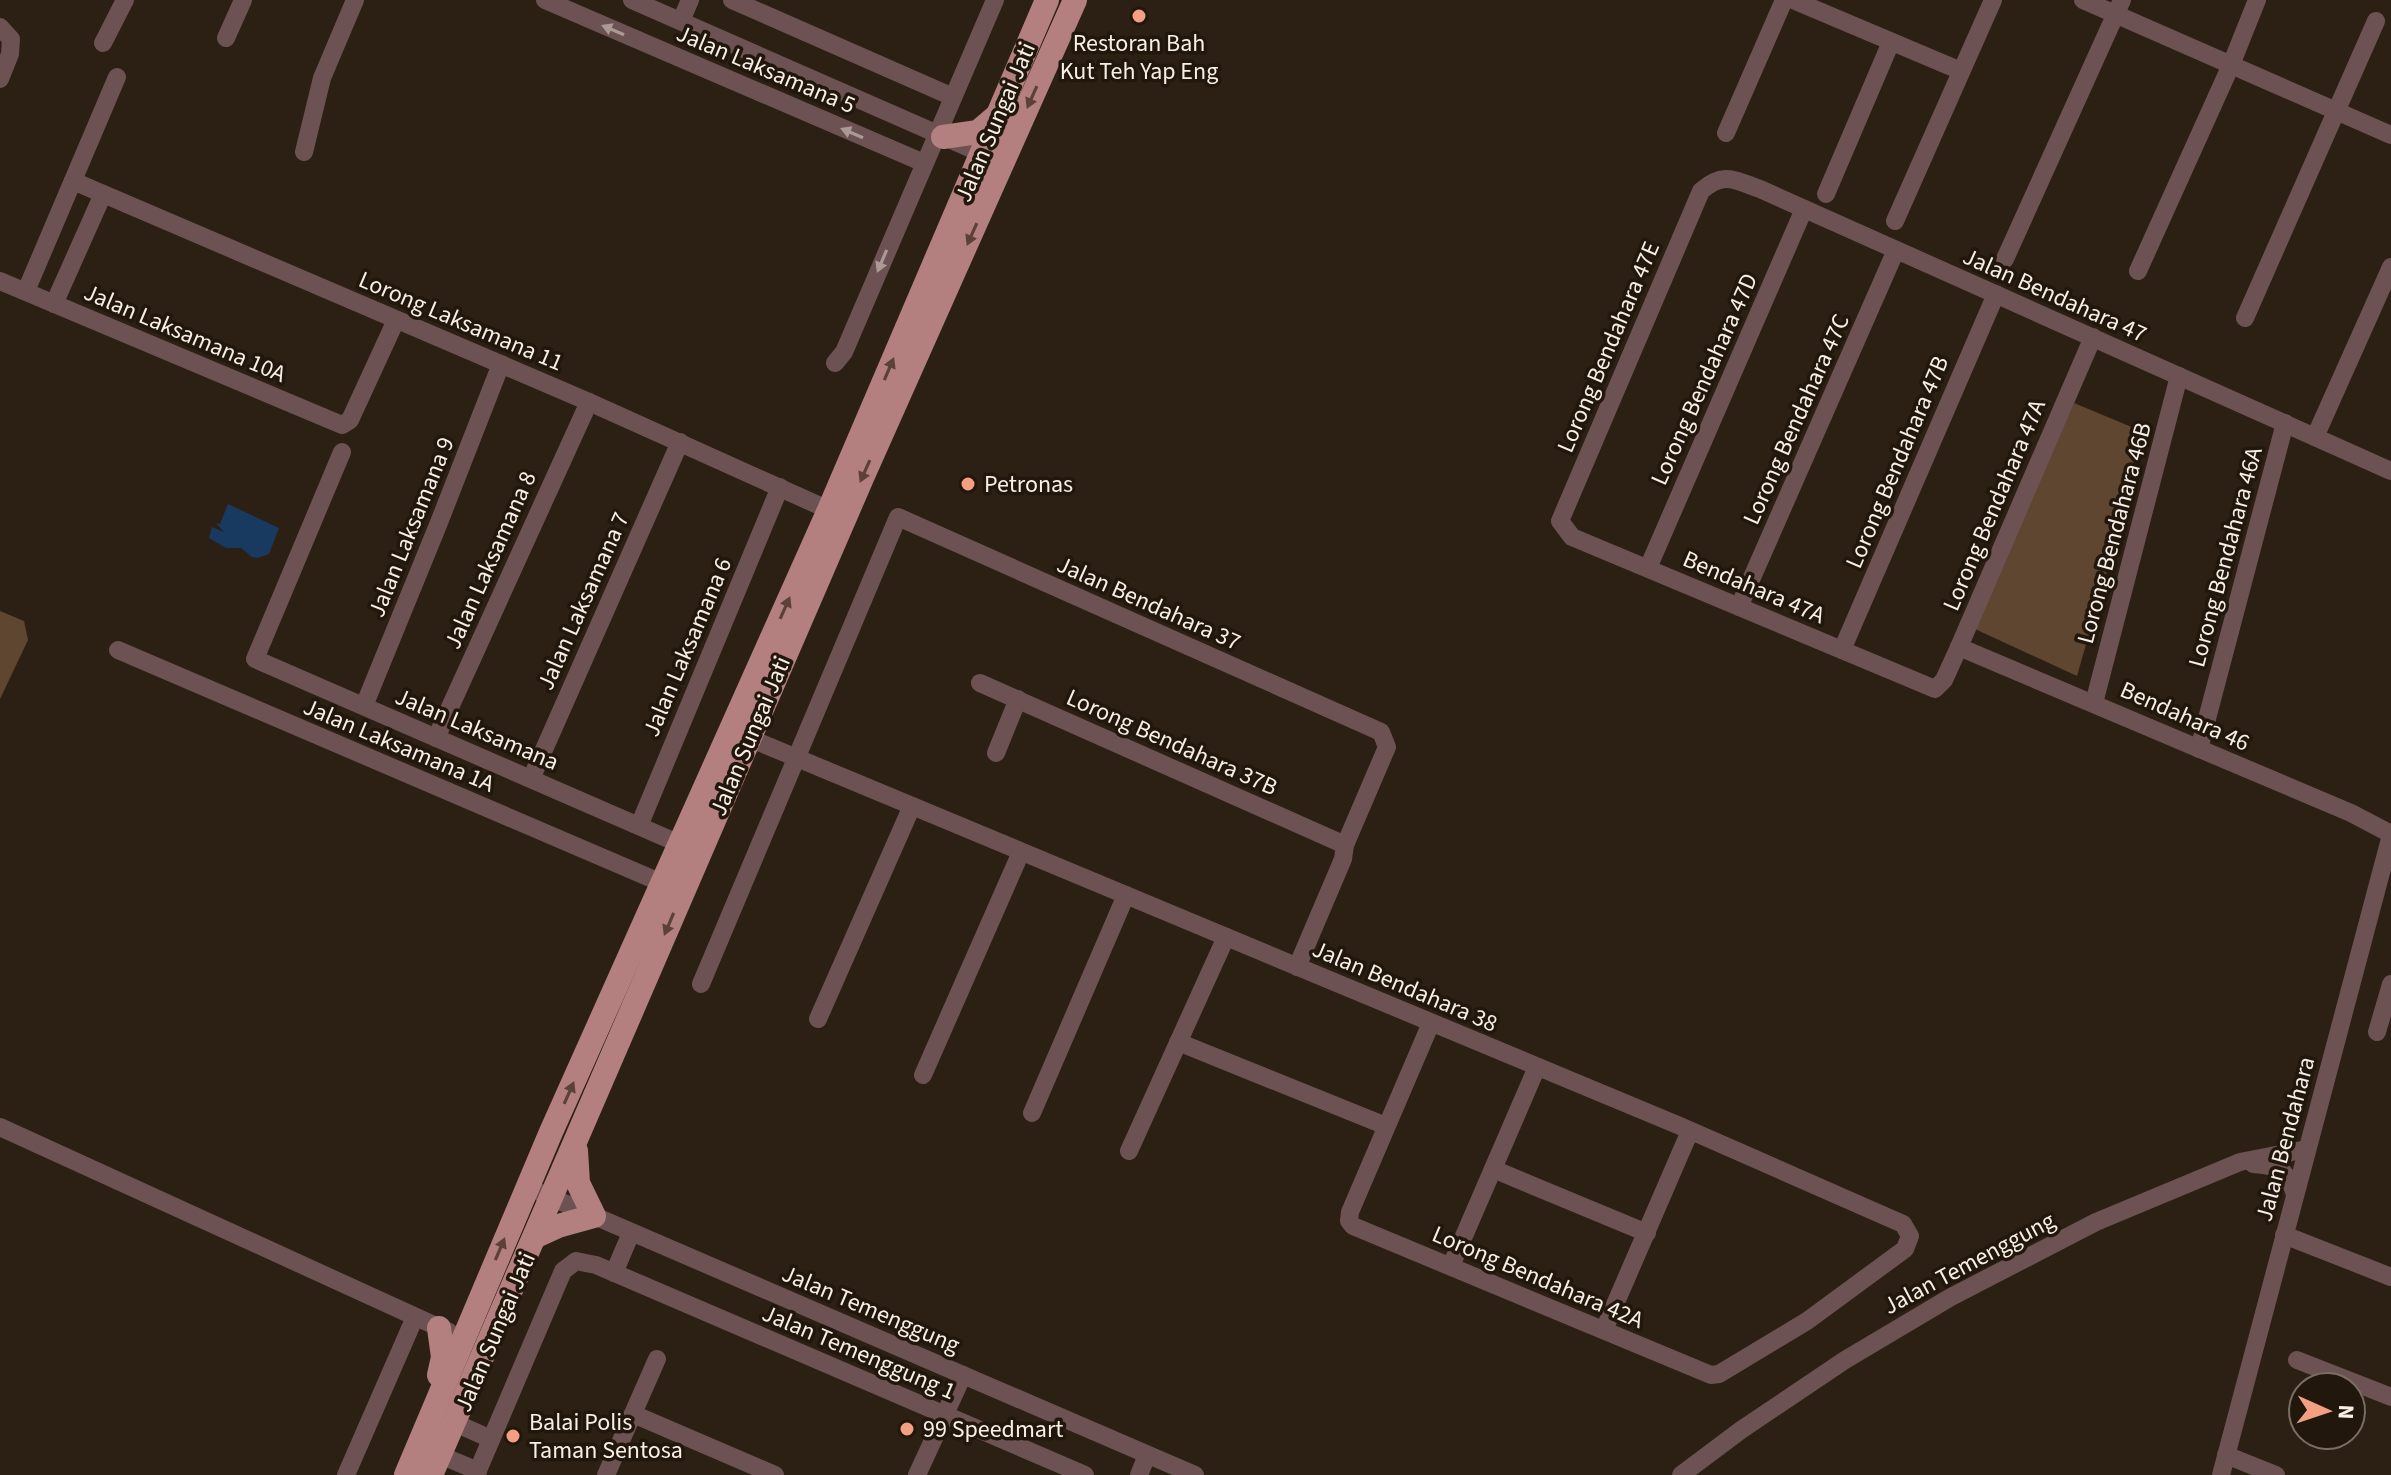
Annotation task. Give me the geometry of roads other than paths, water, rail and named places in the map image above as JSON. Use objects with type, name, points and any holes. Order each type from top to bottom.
[{"type":"main road","name":"Jalan Sungai Jati","points":[[406,1475],[527,1187],[829,510],[968,186],[993,158],[998,114],[1047,0]]},
{"type":"main road","name":"Jalan Sungai Jati","points":[[436,1465],[553,1198],[993,158],[1075,0]]},
{"type":"main road","points":[[940,135],[978,132],[998,114]]},
{"type":"main road","points":[[940,135],[963,157],[968,186]]},
{"type":"main road","points":[[536,1236],[594,1216],[578,1183],[575,1144]]},
{"type":"main road","points":[[432,1413],[443,1357],[427,1322],[453,1312],[483,1290]]},
{"type":"street","points":[[103,43],[125,0]]},
{"type":"street","points":[[226,38],[243,0]]},
{"type":"street","points":[[304,152],[322,78],[355,0]]},
{"type":"street","name":"Jalan Laksamana 5","points":[[545,0],[924,163]]},
{"type":"street","name":"Jalan Laksamana 5","points":[[632,0],[993,158]]},
{"type":"street","points":[[681,21],[690,0]]},
{"type":"street","points":[[732,0],[953,97]]},
{"type":"street","points":[[835,363],[844,352],[924,163],[940,135],[995,0]]},
{"type":"street","points":[[1726,133],[1784,0]]},
{"type":"street","points":[[1793,0],[1961,71]]},
{"type":"street","points":[[1895,221],[1993,0]]},
{"type":"street","points":[[2083,0],[2119,7],[2231,65],[2391,135]]},
{"type":"street","points":[[2138,271],[2257,0]]},
{"type":"street","points":[[2005,259],[2119,7]]},
{"type":"street","points":[[2245,318],[2376,21]]},
{"type":"street","points":[[0,27],[11,39],[10,54],[0,79]]},
{"type":"street","points":[[1826,194],[1891,42]]},
{"type":"street","points":[[26,291],[117,77]]},
{"type":"street","name":"Jalan Bendahara 47","points":[[1701,191],[1714,179],[1728,178],[2391,471]]},
{"type":"street","name":"Lorong Laksamana 11","points":[[73,181],[589,402],[829,510]]},
{"type":"street","name":"Lorong Bendahara 47E","points":[[1560,521],[1701,191]]},
{"type":"street","points":[[54,304],[103,194]]},
{"type":"street","name":"Lorong Bendahara 47D","points":[[1648,568],[1804,209]]},
{"type":"street","name":"Lorong Bendahara 47C","points":[[1739,607],[1896,250]]},
{"type":"street","points":[[2315,437],[2391,267]]},
{"type":"street","name":"Jalan Laksamana 10A","points":[[0,281],[342,425],[350,420],[396,320]]},
{"type":"street","name":"Lorong Bendahara 47B","points":[[1842,650],[1996,294]]},
{"type":"street","name":"Lorong Bendahara 47A","points":[[1935,689],[1944,680],[1959,647],[2093,337]]},
{"type":"street","name":"Jalan Laksamana 9","points":[[364,706],[501,364]]},
{"type":"street","name":"Lorong Bendahara 46B","points":[[2094,703],[2179,376]]},
{"type":"street","name":"Jalan Laksamana 8","points":[[436,738],[589,402]]},
{"type":"street","name":"Lorong Bendahara 46A","points":[[2199,749],[2285,423]]},
{"type":"street","name":"Jalan Laksamana 7","points":[[531,779],[680,442]]},
{"type":"street","name":"Jalan Laksamana","points":[[342,452],[255,659],[680,844]]},
{"type":"street","name":"Jalan Laksamana 6","points":[[639,826],[780,487]]},
{"type":"street","name":"Jalan Bendahara 37","points":[[796,758],[898,517],[1381,732],[1387,747],[1345,845]]},
{"type":"street","name":"Bendahara 47A","points":[[1560,521],[1572,537],[1935,689]]},
{"type":"street","name":"Bendahara 46","points":[[1959,647],[2351,813],[2391,834]]},
{"type":"street","name":"Jalan Laksamana 1A","points":[[118,650],[662,883]]},
{"type":"street","name":"Lorong Bendahara 37B","points":[[980,683],[1345,845]]},
{"type":"street","points":[[996,753],[1018,699]]},
{"type":"street","name":"Jalan Bendahara 38","points":[[749,738],[1690,1131],[1903,1224],[1910,1236],[1905,1249],[1807,1321],[1719,1374],[1711,1375]]},
{"type":"street","points":[[701,984],[796,758]]},
{"type":"street","points":[[818,1019],[912,806]]},
{"type":"street","name":"Jalan Bendahara","points":[[2221,1475],[2391,834]]},
{"type":"street","points":[[1297,967],[1343,859],[1345,845]]},
{"type":"street","points":[[923,1075],[1021,852]]},
{"type":"street","points":[[1032,1113],[1126,895]]},
{"type":"street","points":[[1129,1151],[1226,937]]},
{"type":"street","points":[[2377,1032],[2391,984]]},
{"type":"street","points":[[1178,1042],[1386,1126],[1431,1023]]},
{"type":"street","points":[[1451,1266],[1537,1067]]},
{"type":"street","points":[[2240,1162],[2296,1137],[2313,1125]]},
{"type":"street","name":"Lorong Bendahara 42A","points":[[1386,1126],[1350,1212],[1349,1221],[1353,1226],[1711,1375]]},
{"type":"street","points":[[0,1127],[487,1349]]},
{"type":"street","points":[[1604,1330],[1690,1131]]},
{"type":"street","name":"Jalan Temenggung","points":[[1681,1475],[1857,1351],[1951,1297],[2096,1222],[2240,1162],[2307,1149]]},
{"type":"street","points":[[2240,1162],[2275,1166],[2283,1171],[2295,1194]]},
{"type":"street","points":[[1493,1169],[1647,1233]]},
{"type":"street","name":"Jalan Temenggung","points":[[527,1187],[1195,1475]]},
{"type":"street","points":[[617,1266],[631,1233]]},
{"type":"street","points":[[2284,1235],[2391,1277]]},
{"type":"street","name":"Jalan Temenggung 1","points":[[477,1473],[563,1271],[576,1261],[617,1266],[1085,1475]]},
{"type":"street","points":[[346,1475],[427,1322]]},
{"type":"street","points":[[606,1475],[657,1359]]},
{"type":"street","points":[[2297,1360],[2391,1397]]},
{"type":"street","points":[[917,1475],[963,1375]]},
{"type":"street","points":[[633,1414],[735,1467],[775,1475]]},
{"type":"street","points":[[455,1423],[491,1439]]},
{"type":"street","points":[[1139,1475],[1147,1455]]},
{"type":"street","points":[[2226,1455],[2276,1475]]},
{"type":"street","points":[[436,1465],[477,1473]]},
{"type":"water","points":[[228,504],[279,528],[269,554],[252,557],[241,548],[226,548],[209,538],[212,527],[224,532],[216,523],[220,524]]},
{"type":"place","name":"Restoran Bah Kut Teh Yap Eng","points":[[1139,16]]},
{"type":"place","name":"Petronas","points":[[968,484]]},
{"type":"place","name":"99 Speedmart","points":[[907,1429]]},
{"type":"place","name":"Balai Polis Taman Sentosa","points":[[513,1436]]}]
